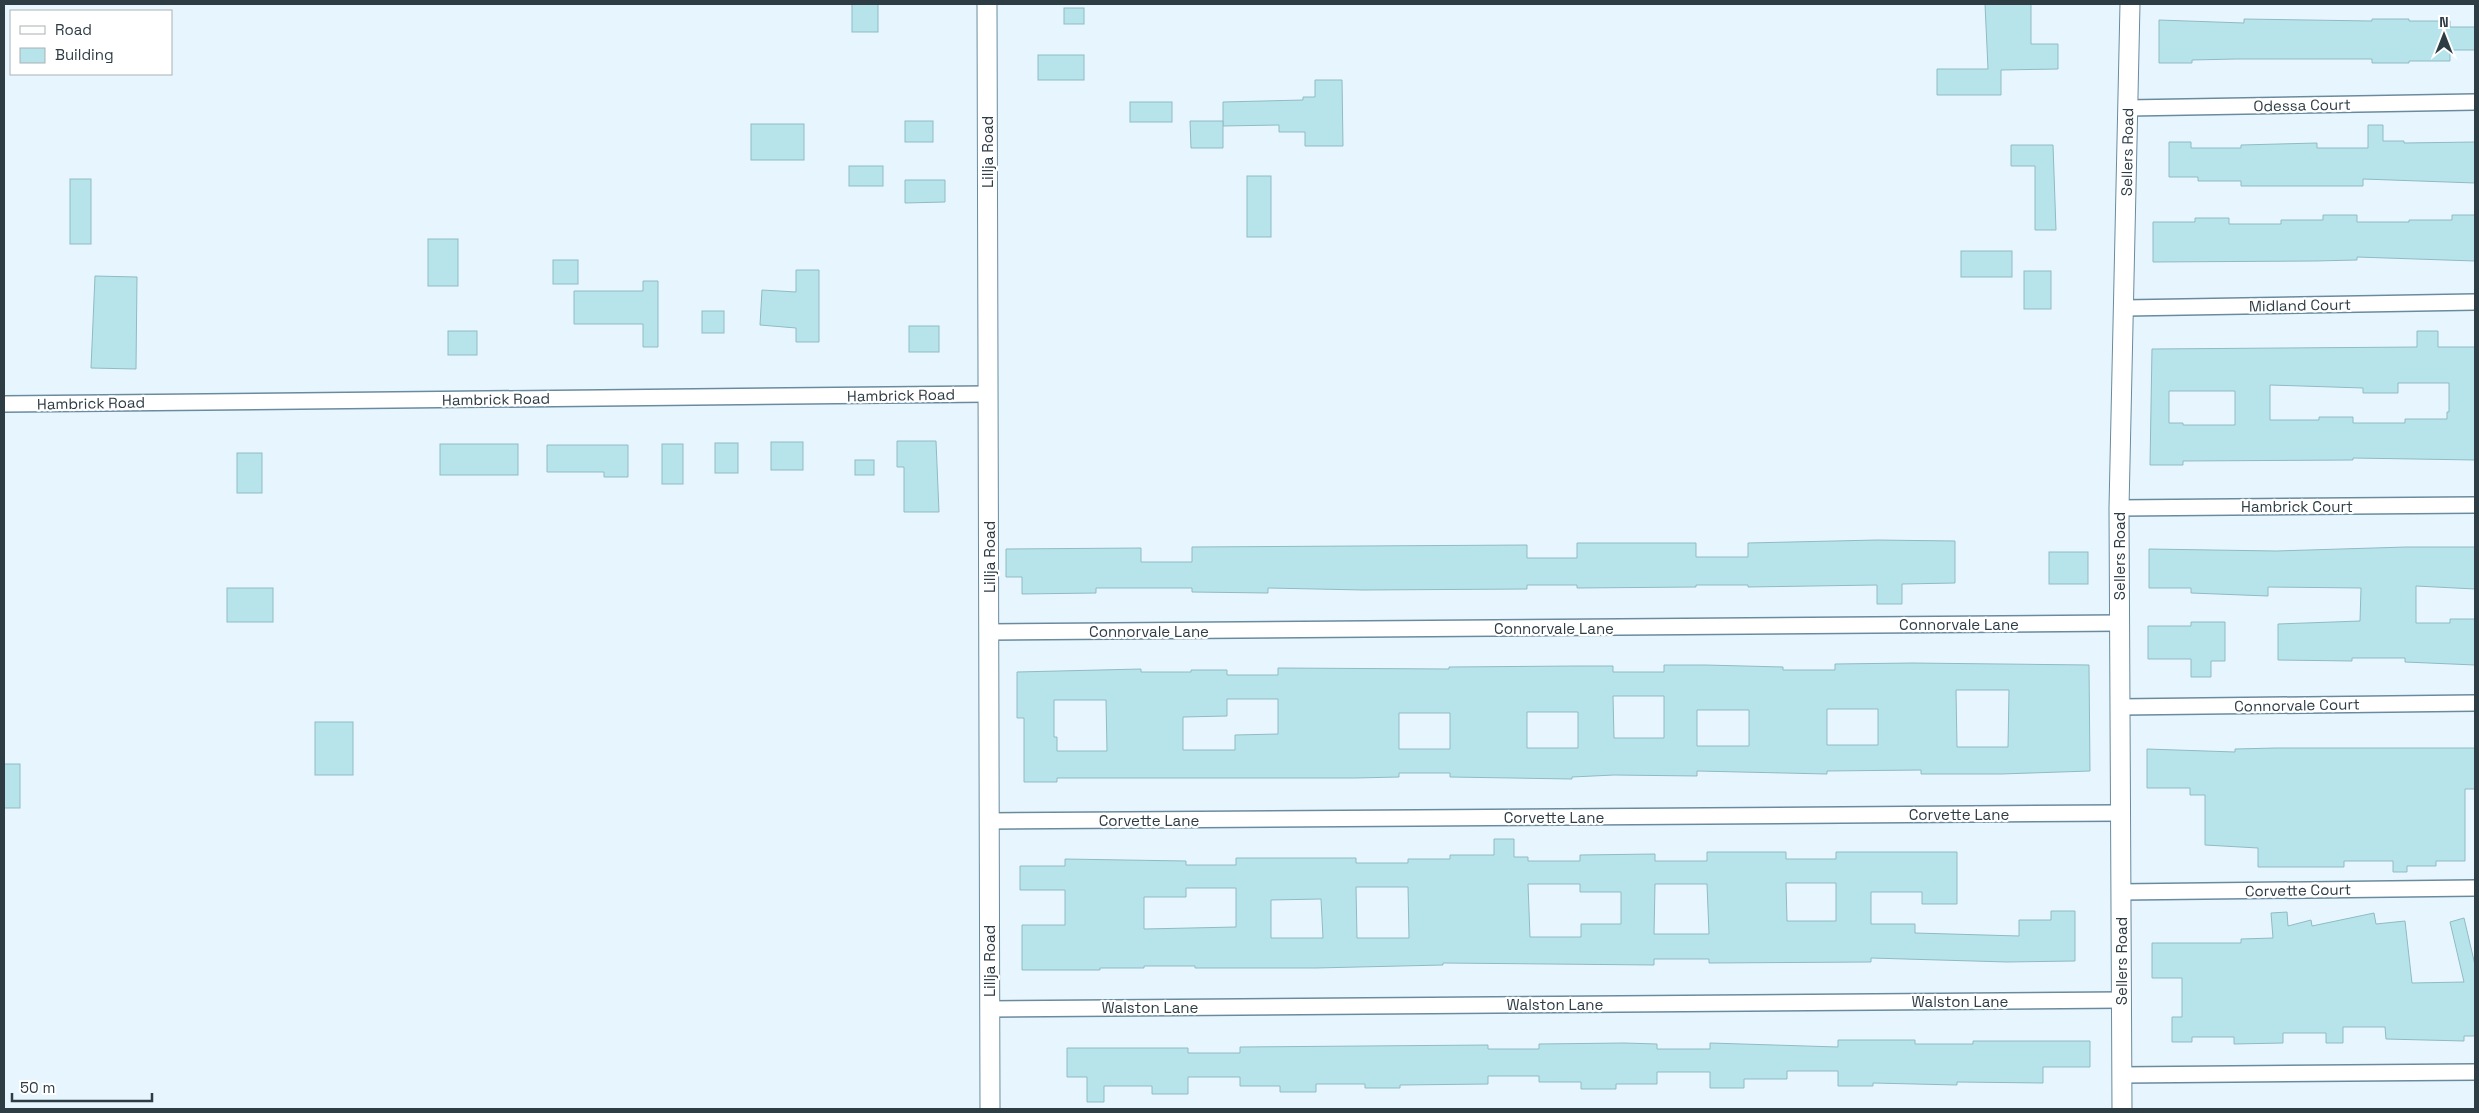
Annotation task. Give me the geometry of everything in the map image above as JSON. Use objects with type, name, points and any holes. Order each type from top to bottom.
[{"type":"street","name":"Lillja Road","points":[[987,4],[990,1109]]},
{"type":"street","name":"Sellers Road","points":[[2122,1109],[2119,508],[2125,308],[2130,4]]},
{"type":"street","name":"Odessa Court","points":[[2128,108],[2475,102]]},
{"type":"street","name":"Midland Court","points":[[2125,308],[2475,302]]},
{"type":"street","name":"Hambrick Road","points":[[4,404],[988,394]]},
{"type":"street","name":"Hambrick Court","points":[[2119,508],[2475,505]]},
{"type":"street","name":"Connorvale Lane","points":[[989,632],[2119,623]]},
{"type":"street","name":"Connorvale Court","points":[[2120,707],[2475,703]]},
{"type":"street","name":"Corvette Lane","points":[[988,821],[2120,813]]},
{"type":"street","name":"Corvette Court","points":[[2121,892],[2475,888]]},
{"type":"street","name":"Walston Lane","points":[[990,1009],[2121,1000]]},
{"type":"street","points":[[2122,1075],[2475,1072]]},
{"type":"building","points":[[852,4],[878,4],[878,32],[852,32]]},
{"type":"building","points":[[1985,4],[2031,4],[2031,44],[2058,44],[2058,69],[2001,70],[2001,95],[1937,95],[1937,69],[1988,69]]},
{"type":"building","points":[[1064,8],[1084,8],[1084,24],[1064,24]]},
{"type":"building","points":[[2244,19],[2372,21],[2372,19],[2409,19],[2409,21],[2450,21],[2450,27],[2475,27],[2475,50],[2450,50],[2450,61],[2409,61],[2409,63],[2372,63],[2372,59],[2236,59],[2192,60],[2192,63],[2159,63],[2159,20],[2244,23]]},
{"type":"building","points":[[1038,55],[1084,55],[1084,80],[1038,80]]},
{"type":"building","points":[[1315,80],[1342,80],[1343,146],[1305,146],[1305,132],[1279,132],[1279,125],[1223,126],[1223,102],[1303,100],[1303,97],[1315,97]]},
{"type":"building","points":[[1130,102],[1172,102],[1172,122],[1130,122]]},
{"type":"building","points":[[905,121],[933,121],[933,142],[905,142]]},
{"type":"building","points":[[1190,121],[1223,121],[1223,148],[1191,148]]},
{"type":"building","points":[[751,124],[804,124],[804,160],[751,160]]},
{"type":"building","points":[[2368,125],[2383,125],[2383,141],[2404,141],[2404,143],[2475,142],[2475,183],[2363,179],[2363,186],[2241,186],[2241,181],[2198,181],[2198,177],[2169,177],[2169,142],[2191,142],[2191,148],[2241,148],[2241,145],[2317,143],[2317,148],[2368,148]]},
{"type":"building","points":[[2011,145],[2053,145],[2056,230],[2035,230],[2035,166],[2011,166]]},
{"type":"building","points":[[849,166],[883,166],[883,186],[849,186]]},
{"type":"building","points":[[1247,176],[1271,176],[1271,237],[1247,237]]},
{"type":"building","points":[[70,179],[91,179],[91,244],[70,244]]},
{"type":"building","points":[[905,180],[945,180],[945,202],[905,203]]},
{"type":"building","points":[[2323,215],[2357,215],[2357,222],[2409,222],[2409,220],[2452,220],[2452,215],[2475,215],[2475,261],[2357,257],[2357,260],[2153,262],[2153,222],[2195,222],[2195,218],[2229,218],[2229,224],[2281,224],[2281,220],[2323,220]]},
{"type":"building","points":[[428,239],[458,239],[458,286],[428,286]]},
{"type":"building","points":[[1961,251],[2012,251],[2012,277],[1961,277]]},
{"type":"building","points":[[553,260],[578,260],[578,284],[553,284]]},
{"type":"building","points":[[796,270],[819,270],[819,342],[796,342],[796,328],[760,325],[762,290],[796,292]]},
{"type":"building","points":[[2024,271],[2051,271],[2051,309],[2024,309]]},
{"type":"building","points":[[95,276],[137,277],[136,369],[91,368]]},
{"type":"building","points":[[643,281],[658,281],[658,347],[643,347],[643,324],[574,324],[574,291],[643,291]]},
{"type":"building","points":[[702,311],[724,311],[724,333],[702,333]]},
{"type":"building","points":[[909,326],[939,326],[939,352],[909,352]]},
{"type":"building","points":[[448,331],[477,331],[477,355],[448,355]]},
{"type":"building","points":[[2417,331],[2438,331],[2438,347],[2475,347],[2475,460],[2353,458],[2353,460],[2183,461],[2183,465],[2150,465],[2152,349],[2417,347]],"holes":[[[2398,383],[2449,383],[2449,412],[2447,412],[2447,419],[2405,419],[2405,423],[2353,423],[2353,417],[2319,417],[2319,420],[2270,420],[2270,385],[2363,388],[2363,393],[2398,393]],[[2169,391],[2235,391],[2235,425],[2183,425],[2183,423],[2169,423]]]},
{"type":"building","points":[[897,441],[936,441],[939,512],[904,512],[904,467],[897,467]]},
{"type":"building","points":[[771,442],[803,442],[803,470],[771,470]]},
{"type":"building","points":[[715,443],[738,443],[738,473],[715,473]]},
{"type":"building","points":[[440,444],[518,444],[518,475],[440,475]]},
{"type":"building","points":[[662,444],[683,444],[683,484],[662,484]]},
{"type":"building","points":[[547,445],[628,445],[628,477],[604,477],[604,472],[547,472]]},
{"type":"building","points":[[237,453],[262,453],[262,493],[237,493]]},
{"type":"building","points":[[855,460],[874,460],[874,475],[855,475]]},
{"type":"building","points":[[1877,540],[1955,541],[1955,583],[1902,584],[1902,604],[1877,604],[1877,585],[1748,587],[1748,585],[1696,585],[1696,587],[1577,588],[1577,585],[1527,585],[1527,589],[1363,590],[1268,588],[1268,593],[1192,592],[1192,588],[1096,588],[1096,593],[1022,594],[1022,577],[1006,577],[1006,549],[1141,548],[1141,562],[1192,562],[1192,547],[1527,545],[1527,558],[1577,558],[1577,543],[1696,543],[1696,557],[1748,557],[1748,543]]},
{"type":"building","points":[[2475,547],[2475,589],[2416,586],[2416,623],[2450,623],[2450,619],[2475,619],[2475,665],[2405,662],[2405,658],[2352,658],[2352,661],[2278,660],[2278,624],[2360,621],[2361,588],[2268,587],[2268,596],[2191,593],[2191,588],[2149,588],[2149,549],[2276,551]]},
{"type":"building","points":[[2049,552],[2088,552],[2088,584],[2049,584]]},
{"type":"building","points":[[227,588],[273,588],[273,622],[227,622]]},
{"type":"building","points":[[2191,622],[2225,622],[2225,661],[2211,661],[2211,677],[2191,677],[2191,659],[2148,659],[2148,626],[2191,626]]},
{"type":"building","points":[[1835,664],[2089,665],[2090,771],[1921,774],[1921,770],[1827,771],[1827,774],[1697,771],[1697,776],[1614,775],[1572,777],[1572,779],[1450,777],[1450,773],[1399,773],[1399,777],[1057,778],[1057,782],[1024,782],[1024,718],[1017,718],[1017,672],[1141,669],[1141,672],[1227,670],[1227,675],[1278,675],[1278,668],[1449,669],[1449,667],[1613,666],[1613,672],[1664,672],[1664,665],[1783,667],[1783,670],[1835,670]],"holes":[[[1956,690],[2009,690],[2008,747],[1957,747]],[[1613,696],[1664,696],[1664,738],[1614,738]],[[1227,699],[1278,699],[1278,734],[1235,735],[1235,750],[1183,750],[1183,717],[1227,716]],[[1054,700],[1106,700],[1107,751],[1057,751],[1057,737],[1054,737]],[[1827,709],[1878,709],[1878,745],[1827,745]],[[1697,710],[1749,710],[1749,746],[1697,746]],[[1527,712],[1578,712],[1578,748],[1527,748]],[[1399,713],[1450,713],[1450,749],[1399,749]]]},
{"type":"building","points":[[315,722],[353,722],[353,775],[315,775]]},
{"type":"building","points":[[2475,748],[2475,789],[2465,789],[2465,861],[2436,861],[2436,866],[2407,866],[2407,872],[2393,872],[2393,861],[2344,861],[2344,867],[2258,867],[2258,848],[2205,845],[2205,795],[2190,795],[2190,788],[2147,788],[2147,749],[2235,752],[2235,749]]},
{"type":"building","points":[[4,764],[20,764],[20,808],[4,808]]},
{"type":"building","points":[[1494,839],[1514,839],[1514,857],[1528,857],[1528,861],[1580,861],[1580,855],[1655,854],[1655,861],[1707,861],[1707,852],[1786,852],[1786,859],[1836,859],[1836,852],[1957,852],[1957,904],[1922,904],[1922,892],[1871,892],[1871,924],[1915,924],[1915,933],[2019,936],[2019,920],[2051,920],[2051,911],[2075,911],[2075,961],[2007,962],[1871,958],[1871,962],[1709,963],[1709,959],[1654,959],[1654,965],[1443,963],[1443,965],[1316,968],[1144,966],[1144,968],[1100,968],[1100,970],[1022,970],[1022,925],[1065,925],[1065,890],[1020,890],[1020,866],[1065,866],[1065,859],[1186,861],[1186,865],[1236,865],[1236,858],[1356,858],[1356,863],[1408,863],[1408,859],[1450,859],[1450,855],[1494,855]],"holes":[[[1786,883],[1836,883],[1836,921],[1787,921]],[[1528,884],[1580,884],[1580,892],[1621,892],[1621,924],[1581,924],[1581,937],[1530,937]],[[1655,884],[1707,884],[1709,934],[1654,934]],[[1356,887],[1408,887],[1409,938],[1357,938]],[[1186,888],[1236,888],[1236,927],[1144,929],[1144,897],[1186,897]],[[1321,899],[1323,938],[1271,938],[1271,900]]]},
{"type":"building","points":[[2287,912],[2288,926],[2311,920],[2312,926],[2374,913],[2376,924],[2405,921],[2412,983],[2464,982],[2450,922],[2464,918],[2475,965],[2475,1036],[2464,1036],[2464,1041],[2386,1039],[2385,1027],[2343,1027],[2343,1043],[2326,1043],[2326,1033],[2283,1033],[2283,1043],[2234,1044],[2234,1037],[2192,1037],[2192,1042],[2172,1042],[2172,1017],[2182,1017],[2182,978],[2152,978],[2152,943],[2241,943],[2241,939],[2273,938],[2271,913]]},
{"type":"building","points":[[1838,1040],[1915,1040],[1915,1044],[1973,1044],[1973,1041],[2090,1041],[2090,1067],[2043,1067],[2043,1083],[1957,1082],[1957,1085],[1873,1083],[1873,1086],[1838,1086],[1838,1071],[1787,1071],[1787,1079],[1744,1079],[1744,1088],[1710,1088],[1710,1072],[1657,1072],[1657,1084],[1616,1084],[1616,1089],[1581,1089],[1581,1082],[1539,1082],[1539,1076],[1488,1076],[1488,1084],[1400,1085],[1400,1088],[1365,1088],[1365,1084],[1316,1084],[1316,1092],[1280,1092],[1280,1086],[1240,1086],[1240,1077],[1188,1077],[1188,1094],[1152,1094],[1152,1086],[1104,1086],[1104,1102],[1087,1102],[1087,1077],[1067,1077],[1067,1048],[1188,1048],[1188,1053],[1240,1053],[1240,1047],[1488,1045],[1488,1049],[1539,1049],[1539,1044],[1624,1043],[1657,1044],[1657,1049],[1710,1049],[1710,1043],[1838,1047]]}]
